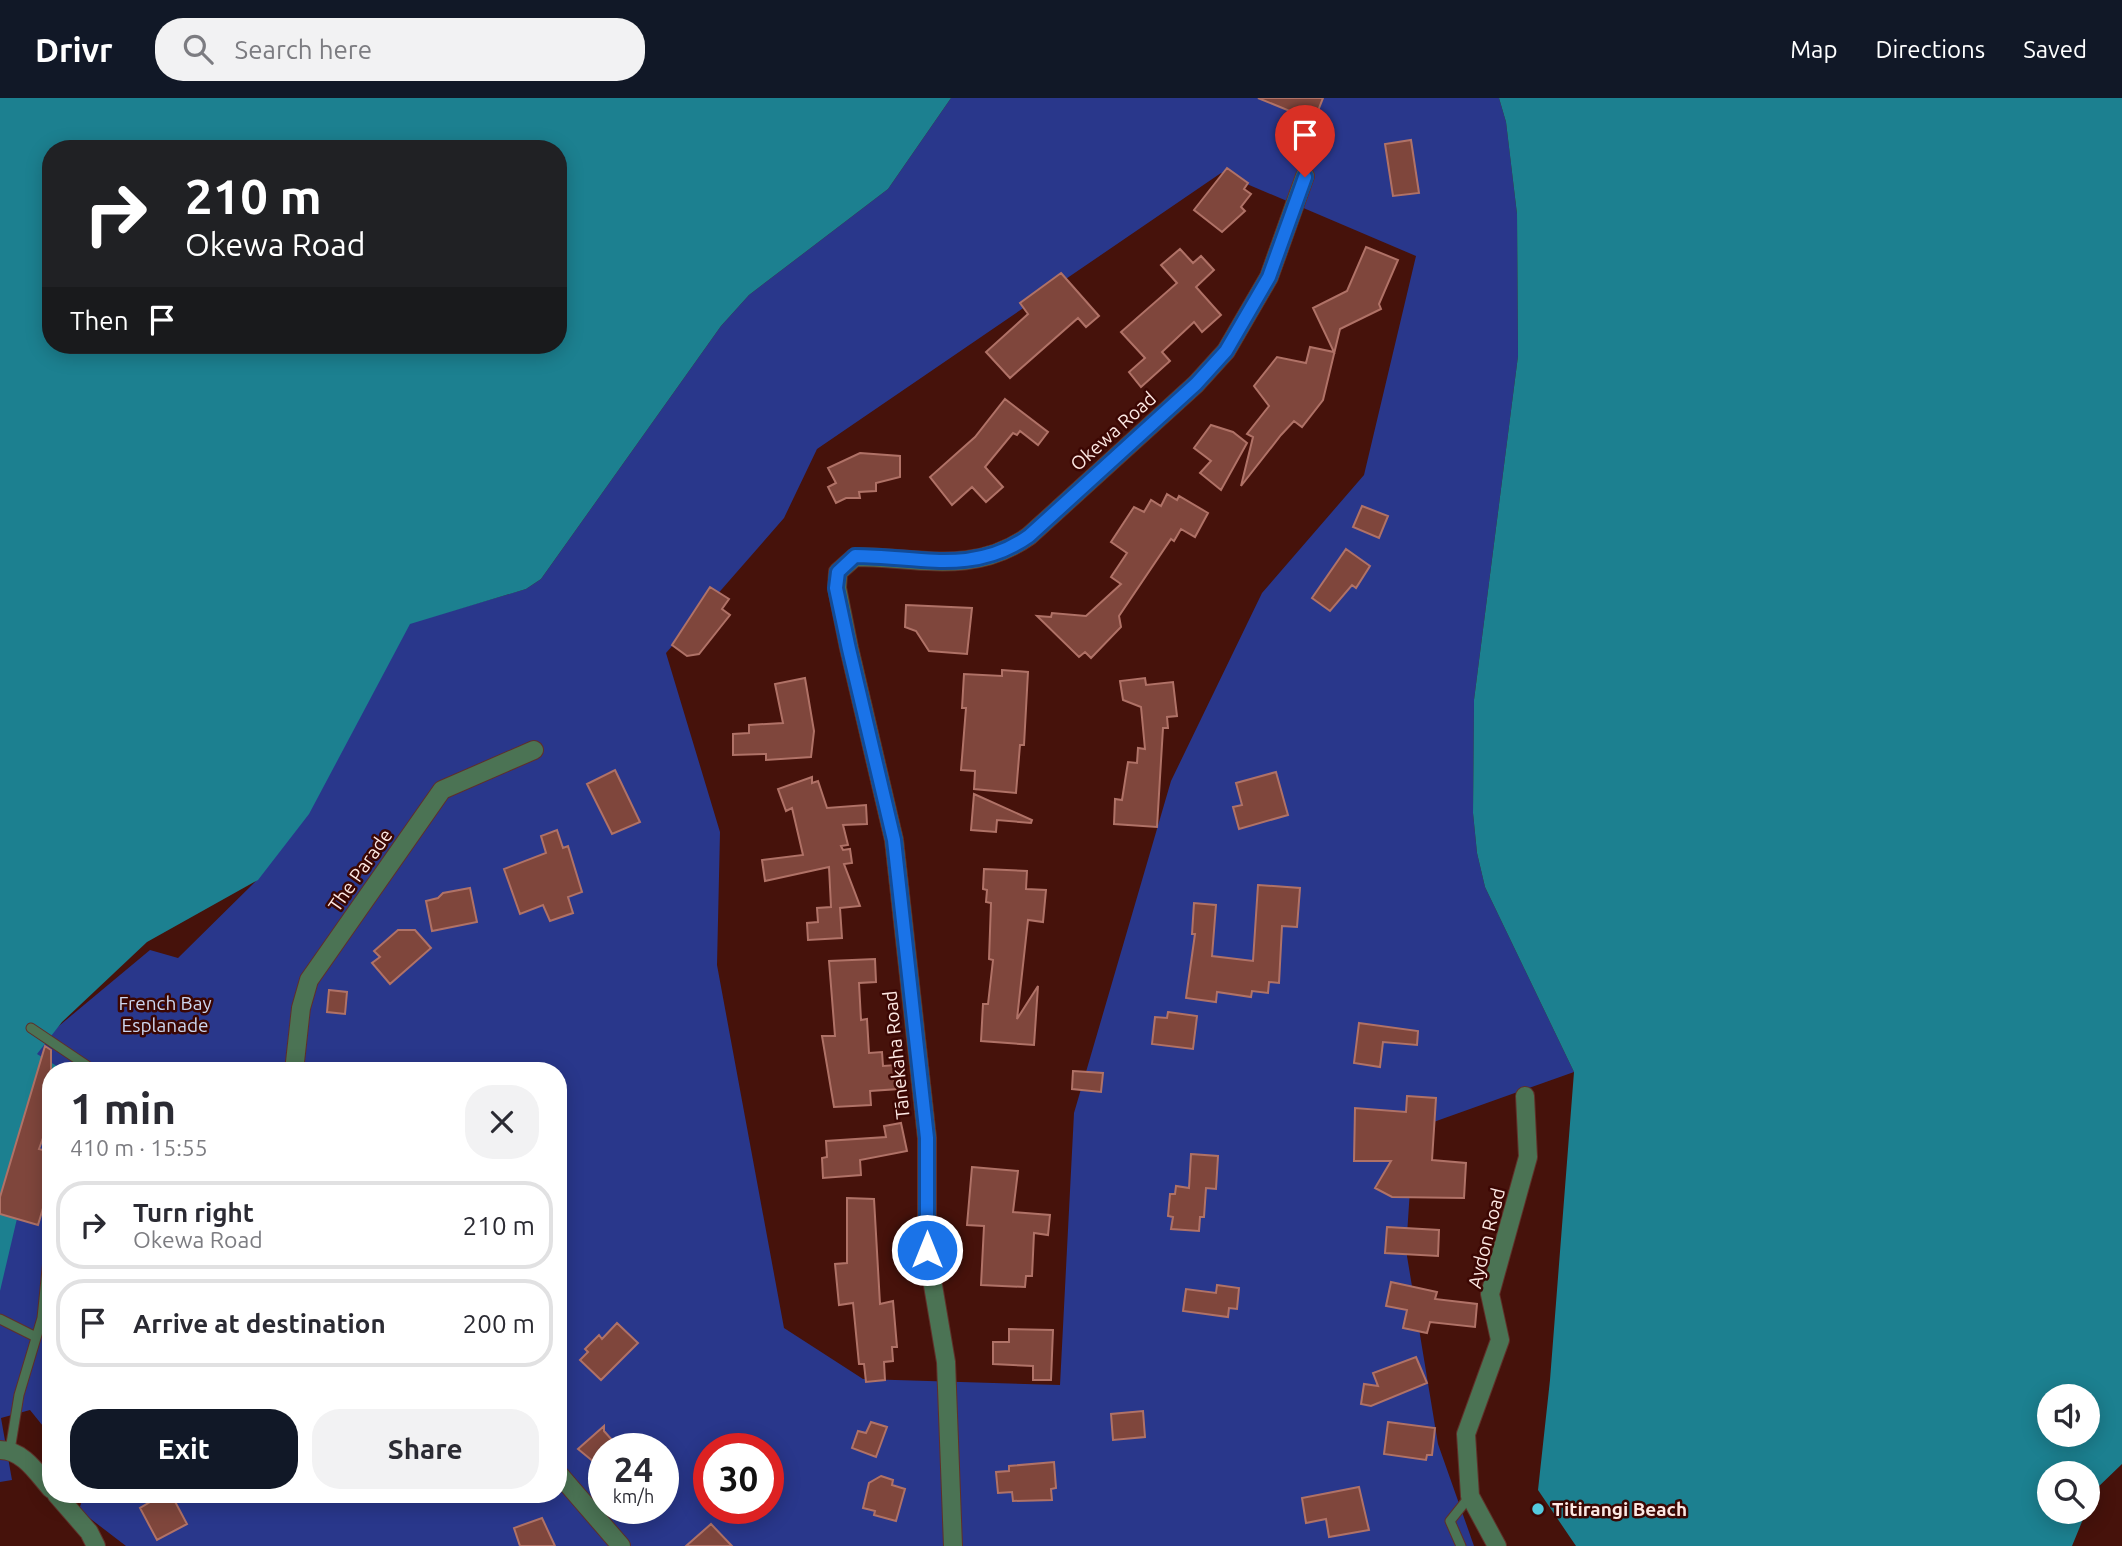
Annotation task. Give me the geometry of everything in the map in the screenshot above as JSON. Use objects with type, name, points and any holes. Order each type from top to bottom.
[{"type":"street","name":"Okewa Road","points":[[841,566],[855,556],[960,563],[996,554],[1029,536],[1196,384],[1226,351],[1269,277],[1305,177]]},
{"type":"street","name":"Tānekaha Road","points":[[841,566],[836,588],[894,840],[927,1138],[927,1250],[946,1362],[953,1546]]},
{"type":"street","name":"The Parade","points":[[295,1062],[301,1008],[309,980],[442,790],[534,750]]},
{"type":"street","name":"Aydon Road","points":[[1496,1546],[1470,1496],[1466,1434],[1500,1340],[1490,1294],[1528,1157],[1525,1096]]},
{"type":"street","points":[[5,1450],[27,1461],[42,1478]]},
{"type":"street","points":[[567,1483],[621,1546]]},
{"type":"street","points":[[64,1503],[89,1532],[96,1546]]},
{"type":"lane","points":[[32,1028],[82,1062]]},
{"type":"lane","points":[[5,1450],[42,1318]]},
{"type":"lane","points":[[0,1319],[36,1337]]},
{"type":"lane","points":[[1461,1546],[1450,1521],[1470,1496]]},
{"type":"green space","name":"French Bay Esplanade","points":[[951,98],[1499,98],[1506,122],[1517,214],[1518,356],[1474,700],[1473,813],[1477,853],[1485,887],[1574,1072],[1414,1129],[1406,1250],[1438,1444],[1474,1546],[126,1546],[79,1510],[81,1503],[567,1503],[567,1062],[42,1062],[42,1425],[30,1410],[1,1418],[12,1480],[0,1482],[0,1075],[150,950],[178,958],[257,880],[552,354],[559,354],[427,618],[526,589],[541,579],[721,326],[749,295],[888,189]],"holes":[[[1221,173],[1416,256],[1364,475],[1262,593],[1171,781],[1074,1113],[1060,1385],[863,1379],[784,1328],[717,965],[720,832],[666,653],[784,518],[817,449]]]},
{"type":"green space","points":[[625,223],[567,339],[567,327]]},
{"type":"water","points":[[0,98],[951,98],[888,189],[749,295],[721,326],[541,579],[526,589],[410,624],[309,814],[258,880],[147,942],[62,1022],[37,1054],[50,1062],[42,1062],[42,1143],[23,1193],[0,1291]]},
{"type":"water","points":[[1499,98],[2122,98],[2122,1464],[2100,1485],[2100,1461],[2037,1461],[2037,1524],[2081,1524],[2072,1546],[1576,1546],[1538,1490],[1550,1380],[1574,1072],[1485,887],[1477,853],[1473,813],[1474,700],[1518,356],[1517,214],[1506,122]]},
{"type":"building","points":[[1258,98],[1323,98],[1314,121]]},
{"type":"building","points":[[1411,140],[1419,193],[1393,196],[1385,144]]},
{"type":"building","points":[[1227,168],[1248,183],[1244,189],[1251,194],[1241,207],[1245,211],[1222,232],[1194,210]]},
{"type":"building","points":[[1366,247],[1398,260],[1379,304],[1381,309],[1340,329],[1323,400],[1302,427],[1294,421],[1241,486],[1253,437],[1247,434],[1269,406],[1254,386],[1277,357],[1306,363],[1310,347],[1334,352],[1313,308],[1347,291]]},
{"type":"building","points":[[1180,249],[1193,263],[1201,256],[1214,270],[1196,287],[1221,315],[1202,332],[1194,322],[1162,352],[1170,361],[1141,387],[1129,372],[1145,358],[1121,332],[1177,283],[1161,265]]},
{"type":"building","points":[[1061,273],[1099,316],[1086,327],[1078,318],[1010,378],[986,352],[1028,314],[1020,303]]},
{"type":"building","points":[[1005,399],[1048,432],[1038,445],[1020,431],[1017,435],[1013,433],[985,467],[1003,487],[986,502],[972,487],[952,505],[930,477],[975,437]]},
{"type":"building","points":[[1211,425],[1233,432],[1247,443],[1221,490],[1200,473],[1211,461],[1194,448]]},
{"type":"building","points":[[860,453],[900,456],[900,477],[876,483],[876,491],[859,492],[860,498],[846,498],[836,503],[828,487],[836,483],[828,468]]},
{"type":"building","points":[[1167,494],[1177,500],[1179,496],[1208,513],[1195,537],[1181,529],[1174,541],[1171,539],[1119,616],[1121,627],[1091,658],[1085,652],[1079,657],[1037,616],[1051,617],[1052,613],[1086,616],[1121,584],[1111,577],[1127,553],[1111,542],[1134,507],[1144,512],[1151,500],[1161,506]]},
{"type":"building","points":[[1362,506],[1388,516],[1379,538],[1353,527]]},
{"type":"building","points":[[1346,549],[1370,566],[1356,588],[1352,585],[1330,611],[1312,598]]},
{"type":"building","points":[[710,587],[729,599],[722,609],[730,615],[699,654],[687,656],[672,645]]},
{"type":"building","points":[[906,605],[972,608],[967,654],[929,651],[916,631],[905,627]]},
{"type":"building","points":[[1002,670],[1028,672],[1024,745],[1020,745],[1016,793],[974,789],[975,771],[961,770],[966,708],[962,708],[964,674],[1002,676]]},
{"type":"building","points":[[805,678],[814,731],[811,757],[766,760],[766,754],[733,755],[733,734],[749,733],[749,725],[783,723],[775,684]]},
{"type":"building","points":[[1145,678],[1146,685],[1173,682],[1177,716],[1167,717],[1168,728],[1163,728],[1157,827],[1114,824],[1115,799],[1122,800],[1128,762],[1137,763],[1138,748],[1145,749],[1141,707],[1123,700],[1120,681]]},
{"type":"building","points":[[615,770],[640,822],[612,834],[587,784]]},
{"type":"building","points":[[1276,772],[1288,815],[1239,829],[1233,807],[1242,805],[1236,783]]},
{"type":"building","points":[[812,777],[812,783],[818,781],[827,808],[866,805],[867,824],[843,825],[848,845],[841,846],[843,850],[850,849],[852,863],[844,864],[860,906],[840,908],[842,938],[808,940],[807,923],[818,922],[817,908],[831,907],[829,867],[765,881],[762,860],[803,855],[792,808],[786,811],[778,789]]},
{"type":"building","points":[[974,794],[1032,820],[1031,823],[997,820],[996,832],[971,830]]},
{"type":"building","points":[[557,830],[563,848],[568,846],[582,892],[568,897],[573,913],[550,921],[543,905],[520,914],[504,869],[546,853],[541,836]]},
{"type":"building","points":[[984,869],[1027,871],[1026,889],[1046,890],[1043,922],[1028,920],[1017,1019],[1038,986],[1034,1045],[981,1041],[983,1004],[988,1004],[993,960],[989,959],[991,903],[986,902],[987,890],[983,889]]},
{"type":"building","points":[[1258,885],[1300,888],[1297,927],[1282,926],[1279,983],[1269,982],[1268,993],[1252,991],[1251,997],[1217,992],[1216,1002],[1186,998],[1195,934],[1192,934],[1194,903],[1216,905],[1212,956],[1253,961]]},
{"type":"building","points":[[470,888],[477,922],[432,931],[426,901],[438,898],[443,893]]},
{"type":"building","points":[[398,930],[415,930],[431,948],[390,984],[372,963],[380,957],[374,951]]},
{"type":"building","points":[[875,959],[876,982],[859,983],[861,1020],[867,1019],[869,1053],[882,1052],[883,1066],[897,1065],[899,1089],[870,1091],[871,1105],[834,1107],[822,1036],[835,1036],[829,961]]},
{"type":"building","points":[[329,990],[347,992],[345,1014],[327,1012]]},
{"type":"building","points":[[1168,1012],[1197,1016],[1193,1049],[1152,1044],[1155,1017],[1167,1018]]},
{"type":"building","points":[[1359,1023],[1418,1031],[1417,1045],[1383,1042],[1380,1067],[1354,1063]]},
{"type":"building","points":[[45,1046],[51,1050],[51,1062],[42,1062],[42,1141],[39,1149],[42,1150],[42,1211],[38,1225],[0,1214],[0,1197]]},
{"type":"building","points":[[1073,1071],[1103,1073],[1101,1092],[1072,1089]]},
{"type":"building","points":[[1407,1096],[1436,1098],[1432,1160],[1466,1163],[1464,1198],[1392,1197],[1375,1188],[1391,1161],[1354,1161],[1355,1108],[1406,1112]]},
{"type":"building","points":[[901,1123],[907,1151],[860,1160],[861,1175],[823,1178],[822,1158],[827,1157],[826,1141],[886,1137],[884,1126]]},
{"type":"building","points":[[1191,1154],[1218,1156],[1216,1189],[1206,1188],[1204,1217],[1200,1217],[1199,1231],[1171,1229],[1173,1217],[1168,1216],[1170,1194],[1175,1194],[1176,1186],[1189,1188]]},
{"type":"building","points":[[972,1167],[1018,1171],[1013,1212],[1050,1215],[1048,1235],[1034,1233],[1032,1276],[1026,1276],[1025,1287],[981,1285],[984,1226],[967,1225]]},
{"type":"building","points":[[847,1198],[874,1199],[880,1304],[893,1301],[897,1347],[892,1347],[893,1361],[884,1362],[885,1380],[866,1382],[864,1364],[859,1364],[853,1303],[839,1305],[835,1264],[847,1263]]},
{"type":"building","points":[[1387,1227],[1439,1230],[1438,1256],[1385,1253]]},
{"type":"building","points":[[1391,1282],[1437,1292],[1435,1299],[1477,1304],[1475,1327],[1430,1322],[1427,1333],[1403,1328],[1407,1310],[1386,1306]]},
{"type":"building","points":[[1217,1285],[1239,1288],[1237,1309],[1229,1308],[1228,1317],[1183,1311],[1186,1289],[1216,1293]]},
{"type":"building","points":[[617,1323],[638,1343],[601,1380],[580,1360],[588,1352],[585,1349],[599,1335],[602,1339]]},
{"type":"building","points":[[1009,1329],[1053,1330],[1051,1380],[1033,1380],[1033,1366],[993,1364],[993,1342],[1009,1342]]},
{"type":"building","points":[[1416,1357],[1427,1383],[1371,1406],[1361,1404],[1364,1384],[1378,1386],[1373,1373]]},
{"type":"building","points":[[1143,1411],[1145,1437],[1113,1440],[1111,1414]]},
{"type":"building","points":[[871,1422],[887,1427],[876,1457],[852,1448],[858,1431],[866,1433]]},
{"type":"building","points":[[1388,1422],[1435,1428],[1432,1455],[1427,1455],[1426,1460],[1384,1454]]},
{"type":"building","points":[[588,1440],[588,1457],[578,1449]]},
{"type":"building","points":[[1054,1462],[1056,1488],[1051,1489],[1052,1500],[1013,1501],[1012,1492],[998,1493],[996,1472],[1009,1471],[1009,1466]]},
{"type":"building","points":[[881,1476],[893,1480],[892,1485],[905,1489],[896,1521],[874,1515],[875,1511],[863,1508],[869,1483]]},
{"type":"building","points":[[1359,1487],[1369,1530],[1329,1537],[1326,1519],[1306,1523],[1302,1498]]},
{"type":"building","points":[[149,1503],[176,1503],[187,1524],[157,1540],[140,1508]]},
{"type":"building","points":[[542,1518],[555,1546],[520,1546],[514,1528]]},
{"type":"building","points":[[711,1524],[732,1546],[686,1546]]},
{"type":"place","name":"Titirangi Beach","points":[[1538,1509]]},
{"type":"route","points":[[927,1250],[927,1138],[894,840],[836,588],[838,572],[841,566],[855,556],[960,563],[1014,547],[1029,536],[1196,384],[1226,351],[1243,326],[1269,277],[1305,177]]}]
